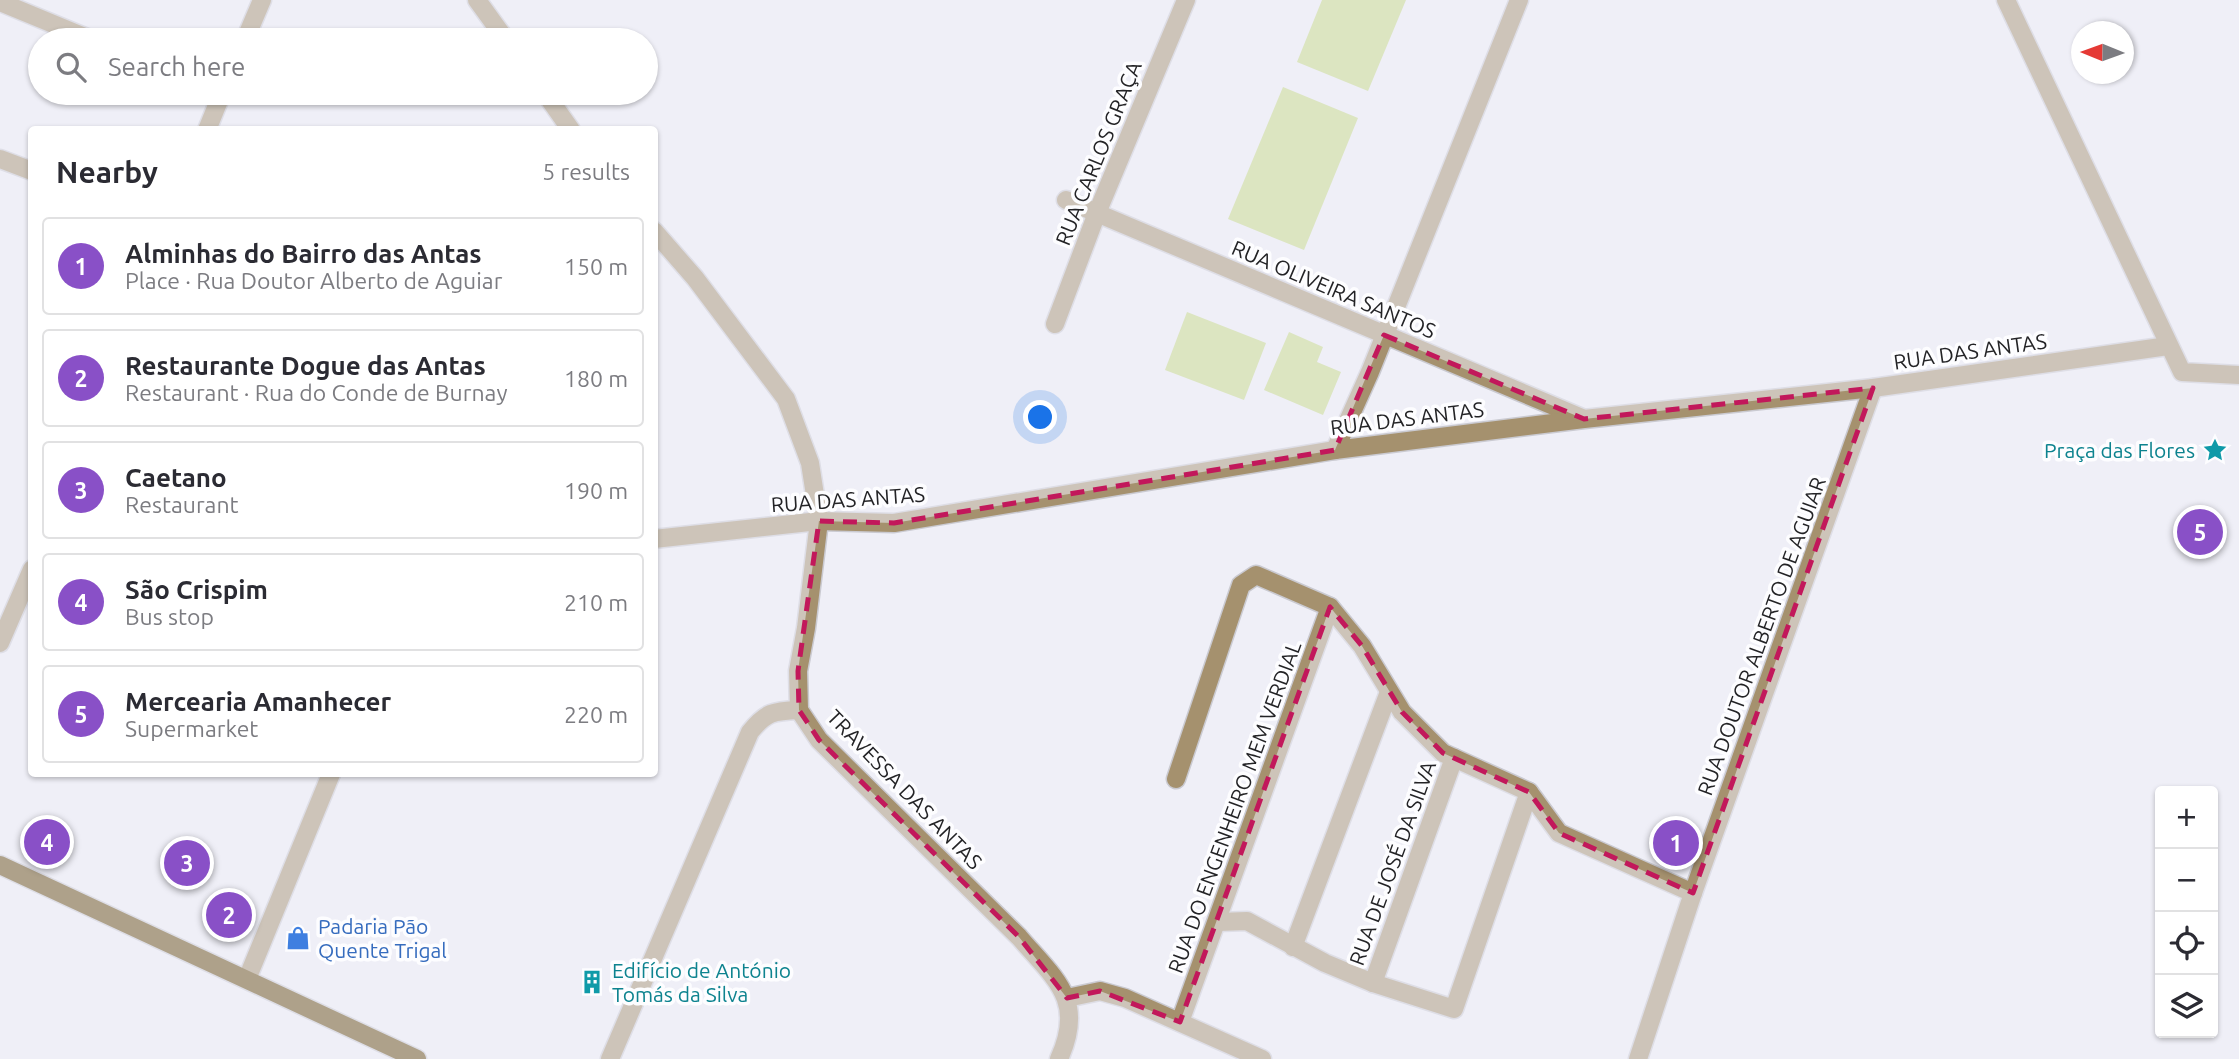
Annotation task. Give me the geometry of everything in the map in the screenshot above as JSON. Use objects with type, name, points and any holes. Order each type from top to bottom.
[{"type":"main road","points":[[0,865],[417,1059]]},
{"type":"street","points":[[250,28],[262,0]]},
{"type":"street","points":[[477,0],[497,28]]},
{"type":"street","name":"RUA CARLOS GRAÇA","points":[[1055,324],[1097,213],[1186,0]]},
{"type":"street","points":[[1335,450],[1519,0]]},
{"type":"street","points":[[2006,0],[2182,372],[2239,375]]},
{"type":"street","points":[[0,2],[63,28]]},
{"type":"street","points":[[209,126],[216,105]]},
{"type":"street","points":[[553,105],[568,126]]},
{"type":"street","points":[[0,159],[28,170]]},
{"type":"street","name":"RUA OLIVEIRA SANTOS","points":[[1066,200],[1584,419]]},
{"type":"street","name":"TRAVESSA DAS ANTAS","points":[[658,236],[695,278],[786,399],[810,463],[819,521],[806,628],[797,671],[799,710],[819,740],[1019,937],[1067,998]]},
{"type":"street","name":"RUA DAS ANTAS","points":[[658,539],[819,521],[894,523],[1335,450],[1584,419],[1873,388],[2168,346]]},
{"type":"street","name":"RUA DOUTOR ALBERTO DE AGUIAR","points":[[1638,1059],[1693,893],[1873,388]]},
{"type":"street","points":[[1176,779],[1241,585],[1256,575],[1330,607],[1362,646],[1402,712],[1443,753],[1529,792],[1559,833],[1693,893]]},
{"type":"street","points":[[0,643],[6,620],[28,577]]},
{"type":"street","name":"RUA DO ENGENHEIRO MEM VERDIAL","points":[[1180,1022],[1330,607]]},
{"type":"street","points":[[6,620],[28,617]]},
{"type":"street","points":[[1293,947],[1390,692]]},
{"type":"street","points":[[610,1059],[750,732],[761,718],[775,710],[799,710]]},
{"type":"street","name":"RUA DE JOSÉ DA SILVA","points":[[1373,983],[1454,758]]},
{"type":"street","points":[[247,979],[330,777]]},
{"type":"street","points":[[1218,922],[1247,921],[1325,963],[1373,983],[1454,1009],[1529,792]]},
{"type":"street","points":[[1059,1059],[1066,1043],[1070,1021],[1067,998],[1100,991],[1125,998],[1262,1059]]},
{"type":"highlighted area","points":[[1384,335],[1584,419],[1873,388],[1693,893],[1559,833],[1529,792],[1443,753],[1402,712],[1362,646],[1330,607],[1180,1022],[1100,991],[1067,998],[1019,937],[819,740],[799,710],[798,671],[819,521],[894,523],[1335,450]]},
{"type":"green space","points":[[1322,0],[1406,0],[1368,91],[1297,62]]},
{"type":"green space","points":[[1283,87],[1358,118],[1304,250],[1228,219]]},
{"type":"green space","points":[[1187,312],[1266,343],[1244,400],[1165,370]]},
{"type":"green space","points":[[1289,332],[1323,347],[1317,362],[1341,372],[1323,415],[1264,390]]},
{"type":"place","name":"Praça das Flores","points":[[2215,450]]},
{"type":"place","name":"Mercearia Amanhecer","points":[[2200,532]]},
{"type":"place","name":"São Crispim","points":[[47,842]]},
{"type":"place","name":"Alminhas do Bairro das Antas","points":[[1676,843]]},
{"type":"place","name":"Caetano","points":[[187,863]]},
{"type":"place","name":"Restaurante Dogue das Antas","points":[[229,915]]},
{"type":"place","name":"Padaria Pão Quente Trigal","points":[[298,938]]},
{"type":"place","name":"Edifício de António Tomás da Silva","points":[[592,982]]}]
